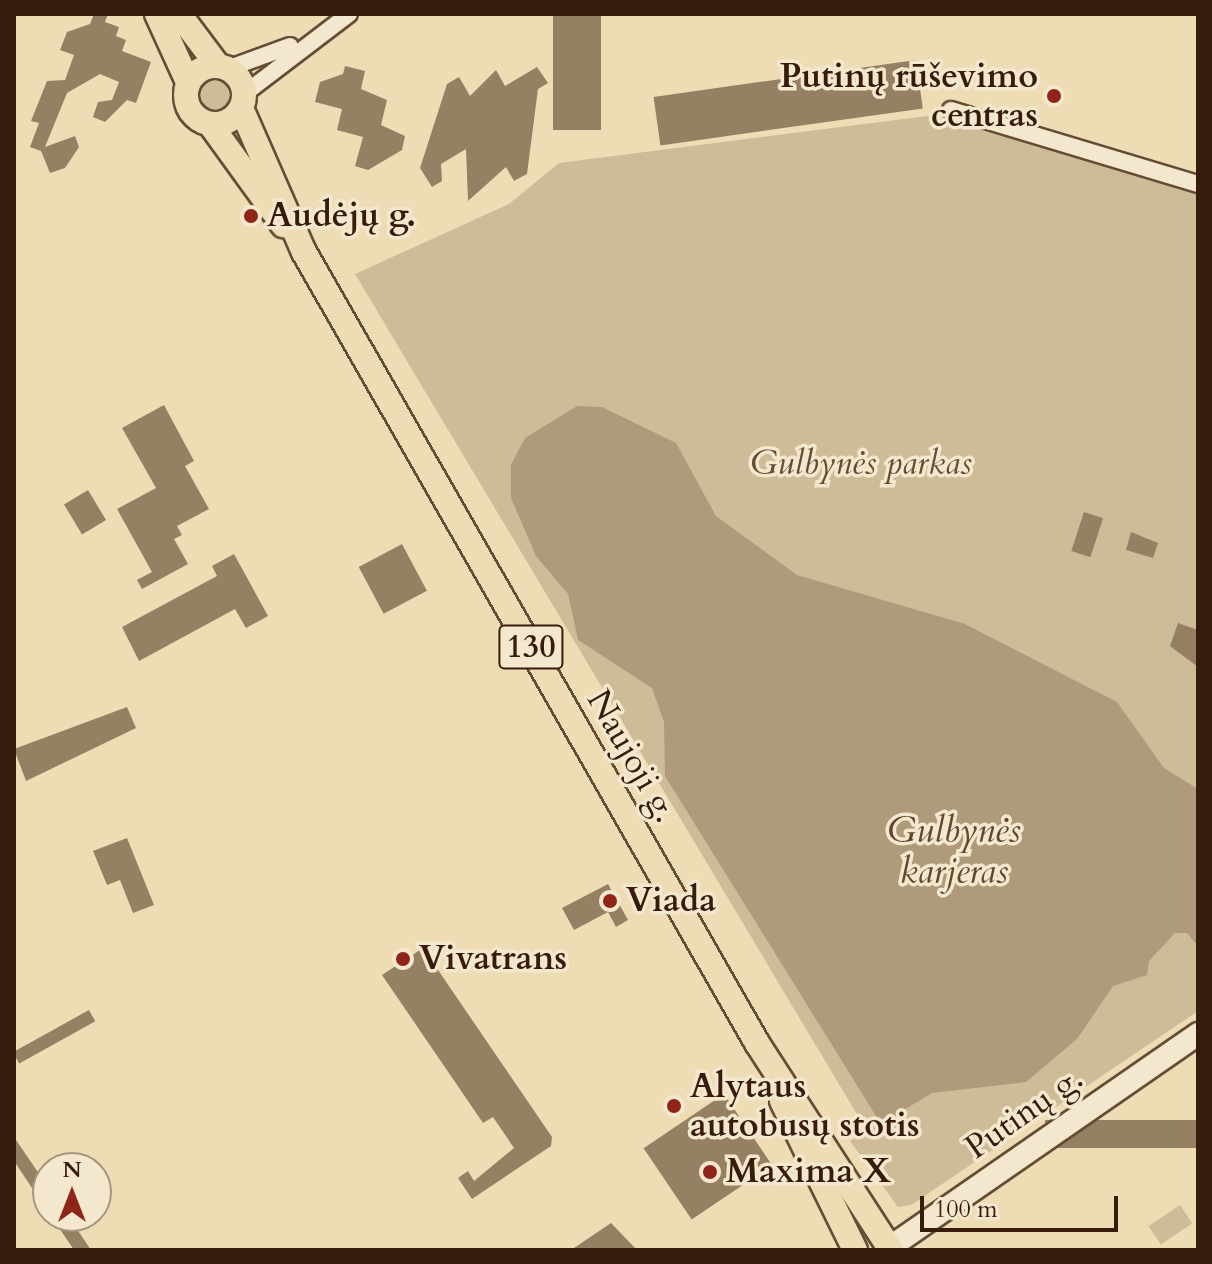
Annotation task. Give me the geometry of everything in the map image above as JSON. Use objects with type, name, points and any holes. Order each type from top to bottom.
[{"type":"main road","name":"130","points":[[157,14],[188,82],[188,108],[210,124]]},
{"type":"main road","name":"130","points":[[179,14],[222,68],[243,101]]},
{"type":"main road","points":[[188,82],[222,68]]},
{"type":"main road","points":[[210,124],[228,121],[243,101]]},
{"type":"main road","name":"Naujoji g.","points":[[243,101],[304,252]]},
{"type":"main road","name":"Naujoji g.","points":[[210,124],[304,252],[757,1043],[889,1249]]},
{"type":"main road","name":"Putinų g.","points":[[889,1249],[1198,1034]]},
{"type":"main road","name":"Naujoji g.","points":[[757,1043],[855,1250]]},
{"type":"street","points":[[243,101],[328,27],[349,14]]},
{"type":"street","points":[[222,68],[328,27]]},
{"type":"street","points":[[951,110],[1198,184]]},
{"type":"green space","points":[[214,80],[225,84],[229,95],[225,106],[214,110],[203,106],[199,95],[203,84]]},
{"type":"green space","name":"Gulbynės parkas","points":[[927,116],[1198,188],[1198,1011],[911,1205],[898,1207],[850,1141],[867,1131],[355,274],[509,204],[559,163]]},
{"type":"green space","points":[[1180,1205],[1192,1223],[1161,1244],[1148,1226]]},
{"type":"water","name":"Gulbynės karjeras","points":[[577,406],[602,407],[676,443],[716,516],[797,575],[965,624],[1117,702],[1164,768],[1198,789],[1198,946],[1187,933],[1175,933],[1149,961],[1147,975],[1113,986],[1077,1039],[1026,1082],[932,1093],[881,1124],[665,776],[664,722],[652,688],[578,640],[568,594],[536,556],[511,498],[511,465],[525,438]]},
{"type":"building","points":[[94,14],[108,14],[105,22],[119,27],[116,36],[126,40],[122,51],[151,62],[136,103],[127,100],[105,122],[93,117],[98,102],[112,100],[119,82],[100,74],[67,93],[45,147],[75,136],[79,147],[65,168],[50,173],[41,151],[30,147],[39,123],[31,121],[47,81],[65,80],[74,55],[60,50],[67,32],[90,24]]},
{"type":"building","points":[[553,14],[601,14],[601,130],[553,130]]},
{"type":"building","points":[[916,60],[923,109],[660,145],[654,97]]},
{"type":"building","points":[[345,66],[365,71],[361,89],[387,100],[381,125],[405,136],[402,150],[368,170],[355,166],[363,137],[337,130],[342,109],[315,102],[320,82],[343,74]]},
{"type":"building","points":[[537,67],[548,83],[538,89],[527,174],[514,181],[506,167],[468,201],[466,149],[441,164],[442,181],[432,187],[420,168],[447,84],[459,77],[470,96],[496,70],[505,86]]},
{"type":"building","points":[[164,405],[194,461],[185,466],[209,509],[177,526],[182,535],[174,539],[188,564],[142,589],[137,580],[152,572],[117,509],[156,488],[122,428]]},
{"type":"building","points":[[88,490],[106,520],[82,534],[64,504]]},
{"type":"building","points":[[1084,512],[1103,518],[1090,557],[1071,551]]},
{"type":"building","points":[[1131,532],[1158,543],[1153,558],[1126,550]]},
{"type":"building","points":[[402,544],[427,591],[384,614],[359,567]]},
{"type":"building","points":[[234,554],[268,616],[246,628],[235,609],[139,661],[122,627],[217,576],[212,566]]},
{"type":"building","points":[[1178,623],[1198,630],[1198,667],[1170,646]]},
{"type":"building","points":[[127,707],[136,728],[26,781],[14,749]]},
{"type":"building","points":[[127,838],[154,905],[133,913],[120,880],[107,885],[93,851]]},
{"type":"building","points":[[608,884],[628,920],[616,927],[608,912],[574,930],[562,908]]},
{"type":"building","points":[[423,948],[552,1137],[551,1146],[472,1199],[458,1178],[468,1171],[474,1181],[514,1148],[493,1117],[483,1123],[382,975]]},
{"type":"building","points":[[89,1010],[95,1021],[19,1064],[14,1052]]},
{"type":"building","points":[[724,1094],[772,1165],[692,1220],[644,1148]]},
{"type":"building","points":[[1045,1120],[1198,1120],[1198,1148],[1045,1148]]},
{"type":"building","points":[[14,1137],[32,1163],[32,1188],[14,1161]]},
{"type":"building","points":[[611,1223],[637,1250],[571,1250]]},
{"type":"building","points":[[62,1232],[79,1232],[91,1250],[74,1250]]},
{"type":"place","name":"Putinų rūševimo centras","points":[[1054,96]]},
{"type":"place","name":"Audėjų g.","points":[[251,216]]},
{"type":"place","name":"Viada","points":[[610,901]]},
{"type":"place","name":"Vivatrans","points":[[403,959]]},
{"type":"place","name":"Alytaus autobusų stotis","points":[[674,1106]]},
{"type":"place","name":"Maxima X","points":[[710,1172]]}]
